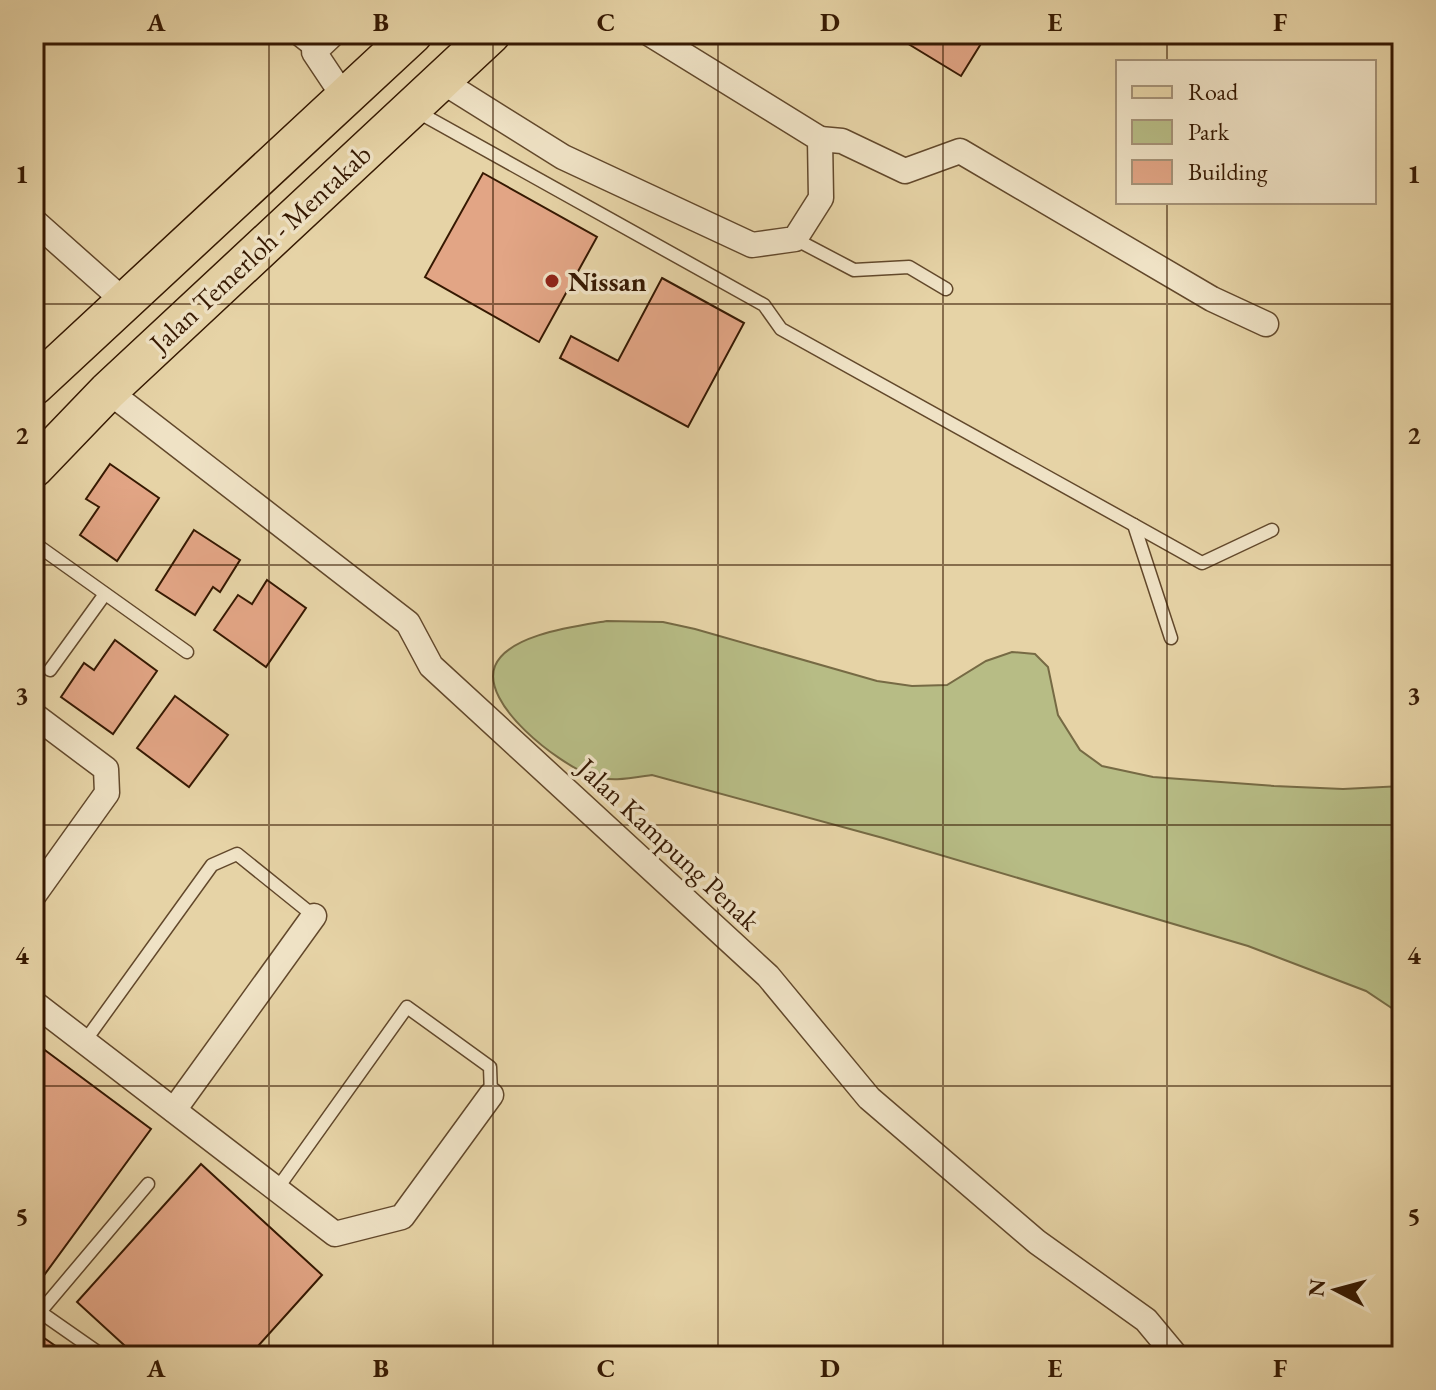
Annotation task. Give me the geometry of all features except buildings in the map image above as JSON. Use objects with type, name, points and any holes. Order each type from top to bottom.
[{"type":"main road","name":"Jalan Temerloh - Mentakab","points":[[34,386],[413,34]]},
{"type":"main road","name":"Jalan Temerloh - Mentakab","points":[[34,468],[108,391],[491,34]]},
{"type":"street","points":[[333,34],[314,52],[344,97]]},
{"type":"street","points":[[650,34],[820,139],[842,141],[905,171],[960,151],[1212,299],[1266,324]]},
{"type":"street","points":[[440,80],[563,157],[752,245],[795,239],[821,198],[820,139]]},
{"type":"street","points":[[34,221],[124,301]]},
{"type":"street","name":"Jalan Kampung Penak","points":[[108,391],[408,623],[431,666],[768,976],[869,1098],[1037,1242],[1146,1320],[1176,1356]]},
{"type":"street","points":[[34,715],[106,769],[107,793],[34,895]]},
{"type":"street","points":[[174,1110],[314,916]]},
{"type":"street","points":[[34,1003],[335,1234],[402,1217],[491,1095]]},
{"type":"lane","points":[[291,34],[314,52]]},
{"type":"lane","points":[[410,108],[764,305],[781,329],[1202,563],[1272,530]]},
{"type":"lane","points":[[795,239],[854,270],[909,267],[946,289]]},
{"type":"lane","points":[[1134,525],[1171,638]]},
{"type":"lane","points":[[34,543],[187,652]]},
{"type":"lane","points":[[50,670],[105,594]]},
{"type":"lane","points":[[85,1041],[212,865],[237,854],[314,916]]},
{"type":"lane","points":[[277,1189],[407,1007],[490,1067],[491,1095]]},
{"type":"lane","points":[[103,1356],[37,1309],[148,1184]]},
{"type":"green space","points":[[607,621],[663,622],[877,681],[912,686],[947,685],[986,661],[1012,652],[1035,654],[1048,667],[1058,715],[1080,750],[1102,766],[1153,777],[1274,786],[1343,789],[1402,786],[1402,1015],[1366,991],[1248,946],[883,838],[652,775],[605,779],[576,769],[542,746],[510,714],[499,698],[494,681],[495,666],[502,655],[529,639]]},
{"type":"place","name":"Nissan","points":[[552,281]]}]
